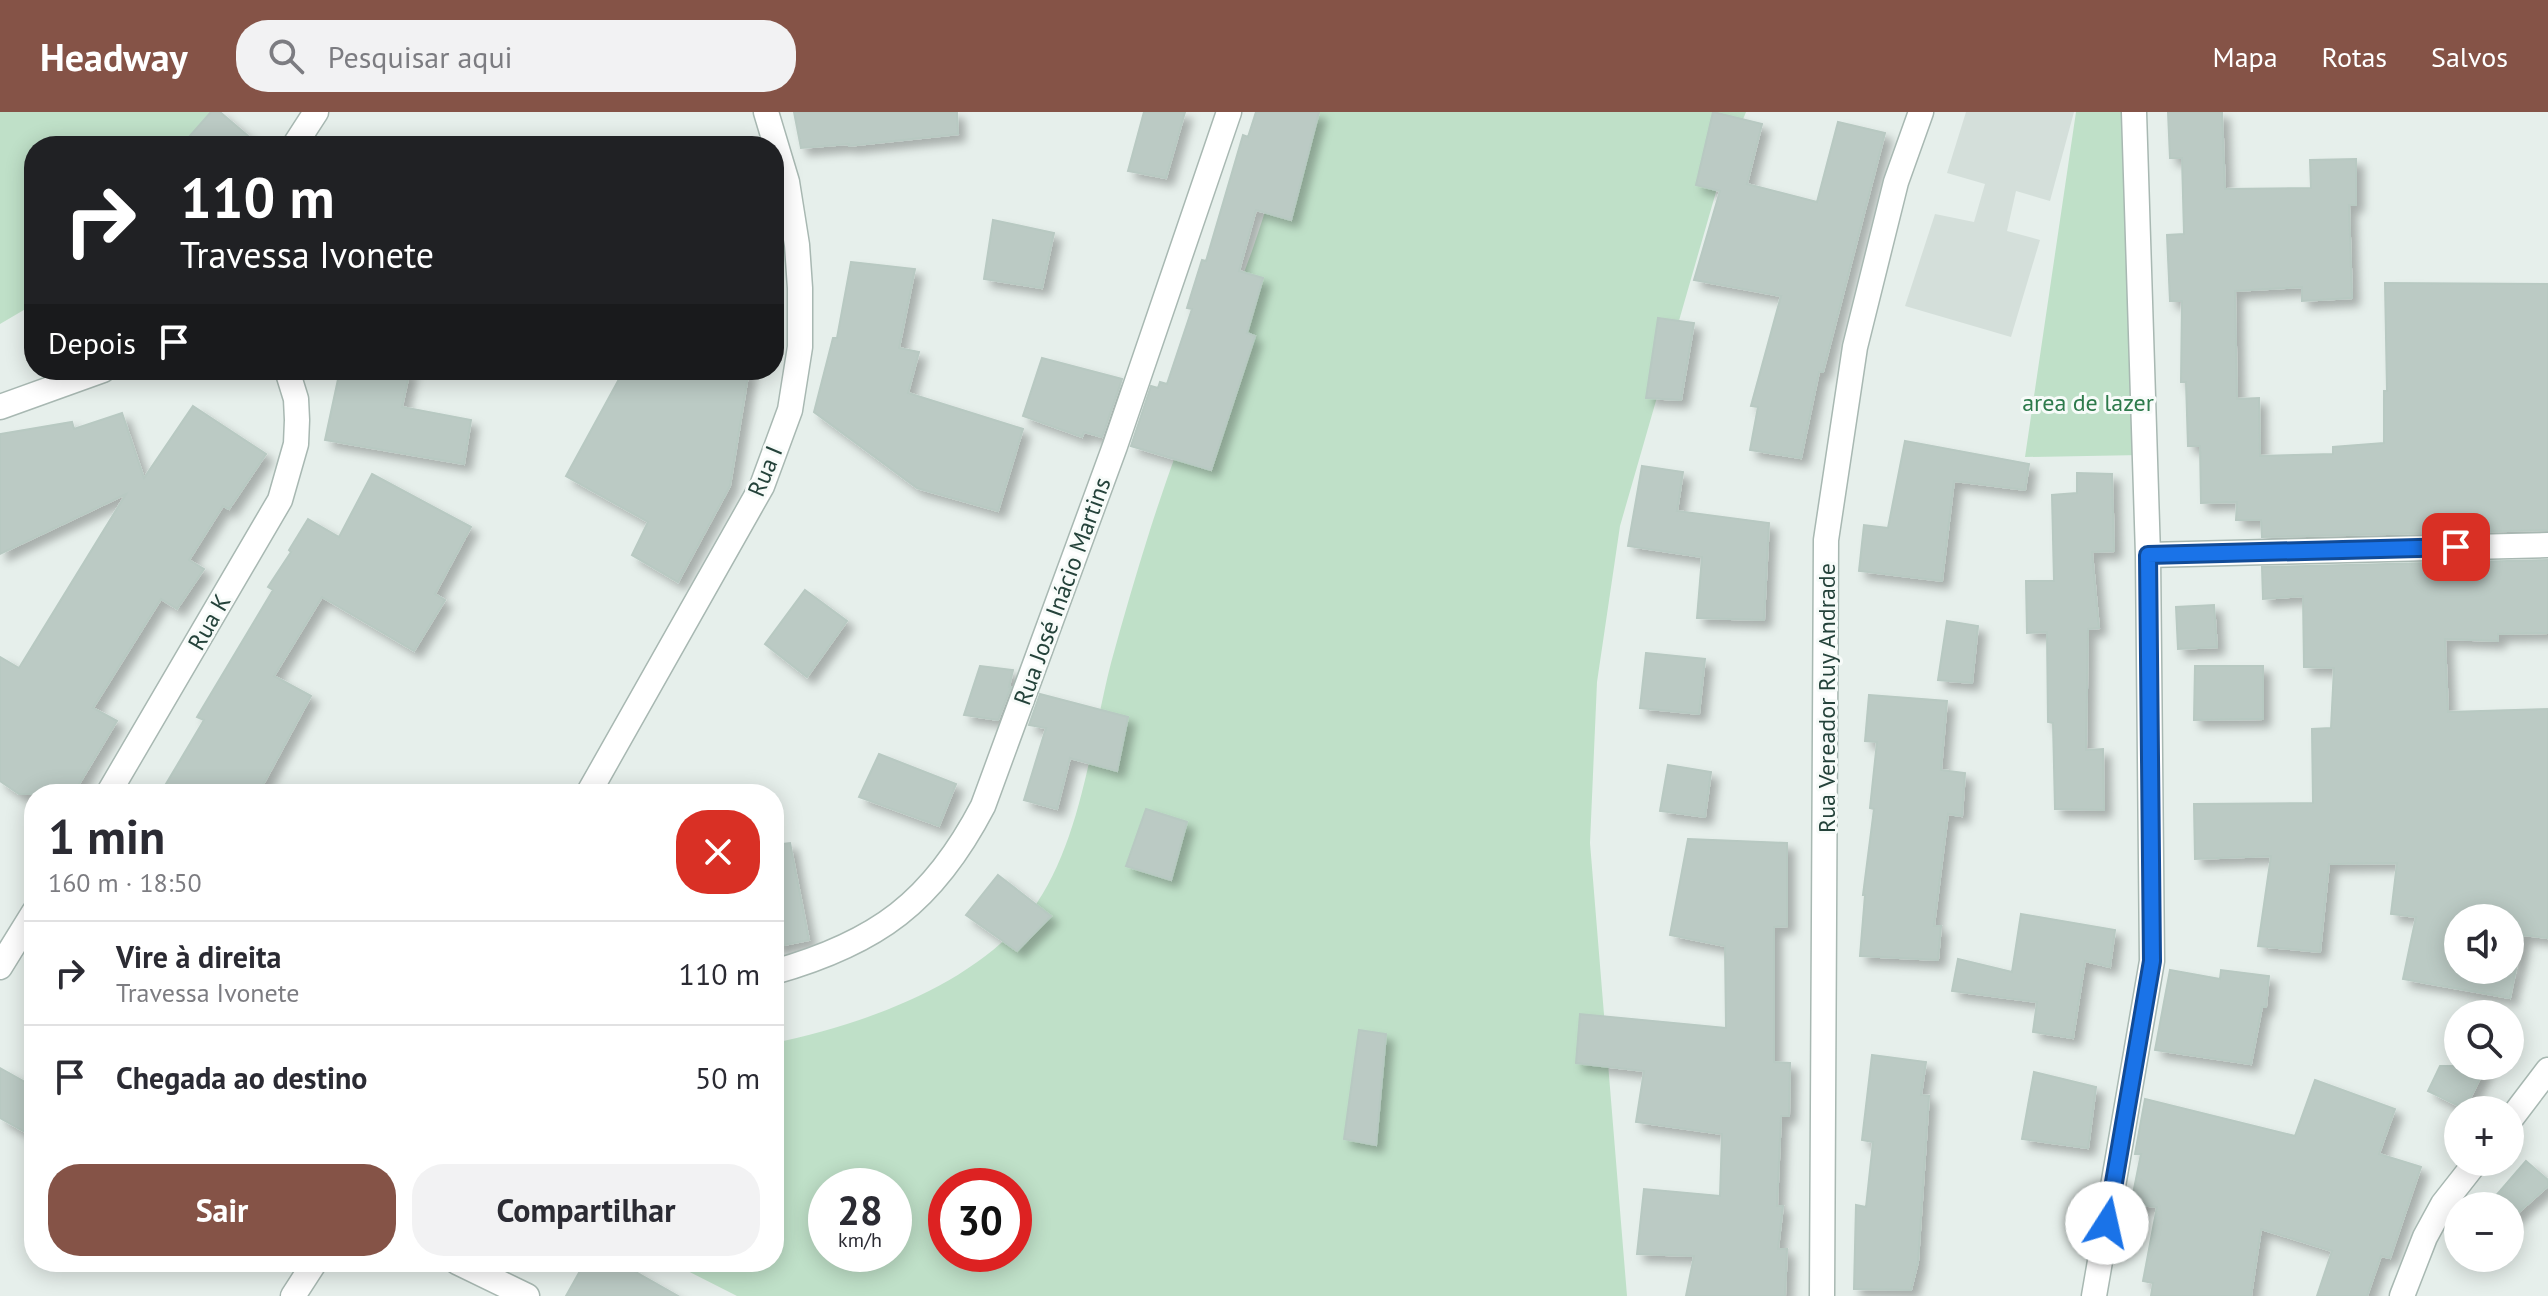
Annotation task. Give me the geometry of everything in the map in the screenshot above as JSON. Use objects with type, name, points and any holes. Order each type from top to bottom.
[{"type":"street","points":[[300,136],[316,112]]},
{"type":"street","name":"Rua I","points":[[766,112],[773,136]]},
{"type":"street","name":"Rua José Inácio Martins","points":[[784,969],[840,949],[876,931],[906,909],[950,863],[983,806],[1115,446],[1229,112]]},
{"type":"street","name":"Rua Vereador Ruy Andrade","points":[[1822,1296],[1826,540],[1855,347],[1896,182],[1921,112]]},
{"type":"street","points":[[2094,1296],[2152,961],[2148,555],[2134,112]]},
{"type":"street","name":"Rua I","points":[[594,784],[762,486],[790,410],[800,347],[800,288],[797,245],[784,172]]},
{"type":"street","points":[[0,407],[75,380]]},
{"type":"street","name":"Rua K","points":[[114,784],[280,500],[296,444],[296,399],[290,380]]},
{"type":"street","points":[[2148,555],[2548,545]]},
{"type":"street","points":[[0,967],[24,928]]},
{"type":"street","points":[[2524,1103],[2547,1074]]},
{"type":"street","points":[[2402,1296],[2425,1237],[2443,1204],[2465,1176]]},
{"type":"street","points":[[293,1296],[309,1272]]},
{"type":"street","points":[[478,1272],[527,1296]]},
{"type":"shaded area","points":[[1966,112],[2074,112],[2050,201],[2016,191],[2007,231],[2040,240],[2011,337],[1905,306],[1935,214],[1974,222],[1985,184],[1947,173]]},
{"type":"green space","points":[[0,112],[211,112],[195,136],[24,136],[24,310],[0,324]]},
{"type":"green space","points":[[1295,112],[1746,112],[1722,171],[1620,526],[1597,682],[1590,843],[1627,1296],[737,1296],[690,1272],[784,1272],[784,1041],[876,1014],[943,984],[1001,943],[1025,919],[1044,892],[1059,863],[1081,797],[1111,663],[1150,530],[1252,251]]},
{"type":"green space","name":"area de lazer","points":[[2076,112],[2128,112],[2142,455],[2025,457]]},
{"type":"building","points":[[211,112],[220,112],[248,136],[190,136]]},
{"type":"building","points":[[794,112],[957,112],[958,134],[801,148]]},
{"type":"building","points":[[1144,112],[1185,112],[1166,178],[1128,171]]},
{"type":"building","points":[[1256,112],[1319,112],[1291,220],[1256,210],[1239,271],[1263,278],[1247,333],[1255,336],[1211,470],[1131,446],[1151,386],[1158,388],[1160,382],[1167,384],[1192,309],[1187,308],[1202,260],[1206,261],[1243,135],[1248,137]]},
{"type":"building","points":[[1713,112],[1762,124],[1747,184],[1817,202],[1838,122],[1885,133],[1823,372],[1819,372],[1801,458],[1750,450],[1758,407],[1751,406],[1781,296],[1694,280],[1720,191],[1696,185]]},
{"type":"building","points":[[2168,112],[2222,112],[2225,189],[2311,188],[2310,160],[2356,159],[2356,205],[2349,205],[2352,298],[2302,301],[2302,287],[2235,291],[2237,399],[2259,398],[2260,456],[2333,454],[2333,447],[2384,443],[2384,391],[2387,391],[2385,283],[2548,284],[2548,530],[2262,537],[2261,520],[2236,520],[2237,502],[2201,503],[2200,446],[2188,446],[2186,382],[2181,382],[2182,301],[2170,301],[2167,235],[2184,234],[2182,158],[2170,158]]},
{"type":"building","points":[[993,220],[1054,233],[1042,288],[984,279]]},
{"type":"building","points":[[851,262],[915,269],[899,348],[919,352],[908,393],[1023,429],[998,511],[917,488],[814,412],[833,338],[837,338]]},
{"type":"building","points":[[1658,318],[1694,323],[1681,400],[1646,398]]},
{"type":"building","points":[[1042,358],[1122,379],[1102,437],[1084,432],[1082,437],[1023,416]]},
{"type":"building","points":[[338,380],[408,380],[402,407],[471,420],[464,464],[325,440]]},
{"type":"building","points":[[619,380],[747,380],[730,486],[678,582],[632,555],[648,522],[566,476]]},
{"type":"building","points":[[193,406],[266,454],[229,509],[223,506],[189,560],[204,569],[177,609],[161,599],[93,708],[117,721],[79,784],[24,784],[24,794],[19,794],[0,781],[0,657],[19,668],[126,494],[0,554],[0,434],[72,422],[74,429],[122,413],[144,478]]},
{"type":"building","points":[[1905,441],[2029,464],[2025,490],[1954,481],[1942,581],[1859,571],[1864,525],[1888,528]]},
{"type":"building","points":[[1642,466],[1683,472],[1677,511],[1769,523],[1764,620],[1697,618],[1702,557],[1628,546]]},
{"type":"building","points":[[2077,473],[2112,474],[2114,551],[2092,552],[2099,628],[2088,629],[2086,750],[2103,749],[2104,810],[2055,809],[2053,723],[2048,722],[2047,632],[2027,633],[2026,581],[2054,581],[2052,495],[2077,493]]},
{"type":"building","points":[[372,474],[471,527],[435,594],[445,600],[414,651],[322,597],[274,676],[311,696],[263,784],[166,784],[204,720],[197,717],[273,590],[268,587],[308,519],[339,537]]},
{"type":"building","points":[[2548,560],[2548,633],[2498,634],[2498,641],[2445,639],[2448,712],[2548,709],[2548,938],[2524,935],[2524,904],[2444,904],[2444,984],[2513,984],[2510,998],[2403,979],[2416,917],[2391,914],[2397,863],[2329,864],[2320,952],[2258,946],[2271,856],[2195,859],[2194,804],[2313,803],[2312,729],[2331,728],[2334,668],[2304,667],[2303,596],[2263,599],[2262,567]]},
{"type":"building","points":[[805,590],[847,621],[807,677],[765,644]]},
{"type":"building","points":[[2214,605],[2217,647],[2178,649],[2176,607]]},
{"type":"building","points":[[1947,621],[1978,626],[1972,683],[1938,680]]},
{"type":"building","points":[[1646,653],[1705,659],[1699,714],[1640,708]]},
{"type":"building","points":[[980,666],[1013,670],[1011,687],[998,720],[964,715]]},
{"type":"building","points":[[2195,666],[2263,666],[2263,719],[2194,720]]},
{"type":"building","points":[[1040,694],[1128,717],[1117,771],[1070,758],[1057,809],[1024,800],[1046,728],[1029,725]]},
{"type":"building","points":[[1869,695],[1947,701],[1941,770],[1965,773],[1962,816],[1948,814],[1934,926],[1941,926],[1938,960],[1860,956],[1877,742],[1865,741]]},
{"type":"building","points":[[879,754],[956,784],[939,826],[859,797]]},
{"type":"building","points":[[1668,765],[1711,772],[1705,817],[1660,811]]},
{"type":"building","points":[[1146,809],[1187,822],[1171,880],[1126,866]]},
{"type":"building","points":[[1688,839],[1787,843],[1787,926],[1774,927],[1774,1062],[1790,1063],[1789,1116],[1781,1116],[1777,1206],[1783,1206],[1778,1249],[1787,1249],[1785,1296],[1686,1296],[1694,1256],[1637,1254],[1644,1189],[1720,1196],[1722,1134],[1636,1122],[1644,1071],[1576,1063],[1580,1014],[1726,1028],[1725,946],[1670,935]]},
{"type":"building","points":[[790,843],[809,940],[784,945],[784,844]]},
{"type":"building","points":[[998,875],[1051,916],[1017,951],[966,915]]},
{"type":"building","points":[[2021,914],[2115,930],[2110,967],[2085,961],[2073,1038],[2033,1032],[2037,1002],[1952,991],[1958,959],[2012,972]]},
{"type":"building","points":[[2170,970],[2220,979],[2221,970],[2269,976],[2266,1007],[2262,1007],[2251,1064],[2155,1050]]},
{"type":"building","points":[[1359,1030],[1386,1034],[1376,1145],[1344,1139]]},
{"type":"building","points":[[1872,1055],[1926,1062],[1921,1095],[1929,1096],[1918,1262],[1911,1290],[1854,1289],[1856,1205],[1866,1207],[1873,1142],[1862,1140]]},
{"type":"building","points":[[2440,1066],[2444,1066],[2444,1080],[2479,1080],[2471,1096],[2444,1096],[2444,1099],[2428,1091]]},
{"type":"building","points":[[0,1068],[24,1081],[24,1131],[0,1118]]},
{"type":"building","points":[[2034,1072],[2096,1087],[2088,1148],[2022,1139]]},
{"type":"building","points":[[2315,1080],[2395,1109],[2379,1154],[2421,1167],[2390,1258],[2381,1256],[2367,1296],[2317,1296],[2332,1251],[2261,1229],[2251,1296],[2151,1296],[2153,1283],[2143,1281],[2157,1207],[2131,1204],[2141,1154],[2135,1154],[2145,1099],[2295,1136]]},
{"type":"building","points":[[2526,1161],[2548,1180],[2548,1186],[2524,1207],[2524,1192],[2499,1192],[2513,1176],[2524,1176]]},
{"type":"building","points":[[579,1272],[636,1272],[678,1296],[566,1296]]},
{"type":"route","points":[[2107,1223],[2152,961],[2148,555],[2456,547]]}]
